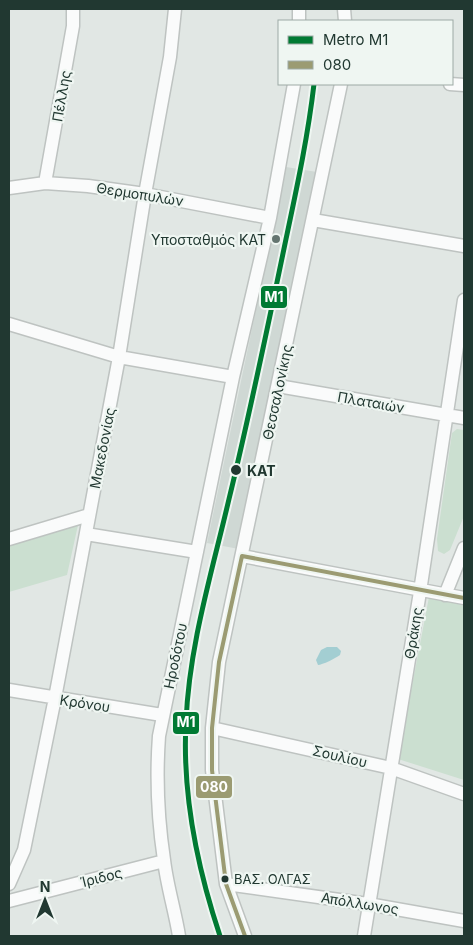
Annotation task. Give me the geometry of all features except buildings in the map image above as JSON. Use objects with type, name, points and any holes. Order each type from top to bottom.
[{"type":"street","name":"Πέλλης","points":[[45,183],[73,26],[73,9]]},
{"type":"street","name":"Μακεδονίας","points":[[9,884],[24,850],[55,698],[119,357],[145,194],[170,57],[176,9]]},
{"type":"street","points":[[9,324],[119,357],[234,377],[270,218],[294,85]]},
{"type":"street","name":"Θεσσαλονίκης","points":[[245,936],[226,884],[212,770],[212,728],[219,662],[341,85]]},
{"type":"street","name":"Θερμοπυλών","points":[[9,188],[45,183],[88,186],[145,194],[270,218]]},
{"type":"street","points":[[313,220],[464,246]]},
{"type":"street","name":"Θράκης","points":[[364,936],[448,415],[464,300]]},
{"type":"street","name":"Ηροδότου","points":[[179,936],[164,861],[159,808],[158,755],[162,714],[234,377]]},
{"type":"street","name":"Πλαταιών","points":[[278,386],[464,418]]},
{"type":"street","points":[[9,539],[89,515]]},
{"type":"street","points":[[86,534],[197,552]]},
{"type":"street","points":[[445,595],[464,548]]},
{"type":"street","points":[[242,556],[464,598]]},
{"type":"street","name":"Κρόνου","points":[[9,690],[162,714]]},
{"type":"street","name":"Σουλίου","points":[[212,728],[391,768],[464,794]]},
{"type":"street","name":"Ίριδος","points":[[9,901],[164,861]]},
{"type":"street","name":"Απόλλωνος","points":[[226,884],[368,904],[464,921]]},
{"type":"shaded area","points":[[286,167],[317,172],[239,549],[207,543]]},
{"type":"green space","points":[[457,429],[464,430],[464,516],[450,550],[444,554],[438,551],[437,539],[452,433]]},
{"type":"green space","points":[[78,525],[67,575],[9,592],[9,546]]},
{"type":"green space","points":[[429,597],[464,604],[464,780],[398,759]]},
{"type":"water","points":[[327,647],[337,647],[341,651],[340,655],[318,665],[316,660],[321,650]]},
{"type":"metro line","name":"Μ1","points":[[220,936],[204,884],[189,804],[185,749],[188,694],[202,609],[266,337],[294,200],[314,85]]},
{"type":"transit line","name":"080","points":[[245,936],[226,884],[212,770],[212,728],[219,662],[242,556],[464,598]]},
{"type":"place","name":"Υποσταθμός ΚΑΤ","points":[[276,239]]},
{"type":"place","name":"ΚΑΤ","points":[[236,470]]},
{"type":"place","name":"ΒΑΣ. ΟΛΓΑΣ","points":[[225,879]]}]
